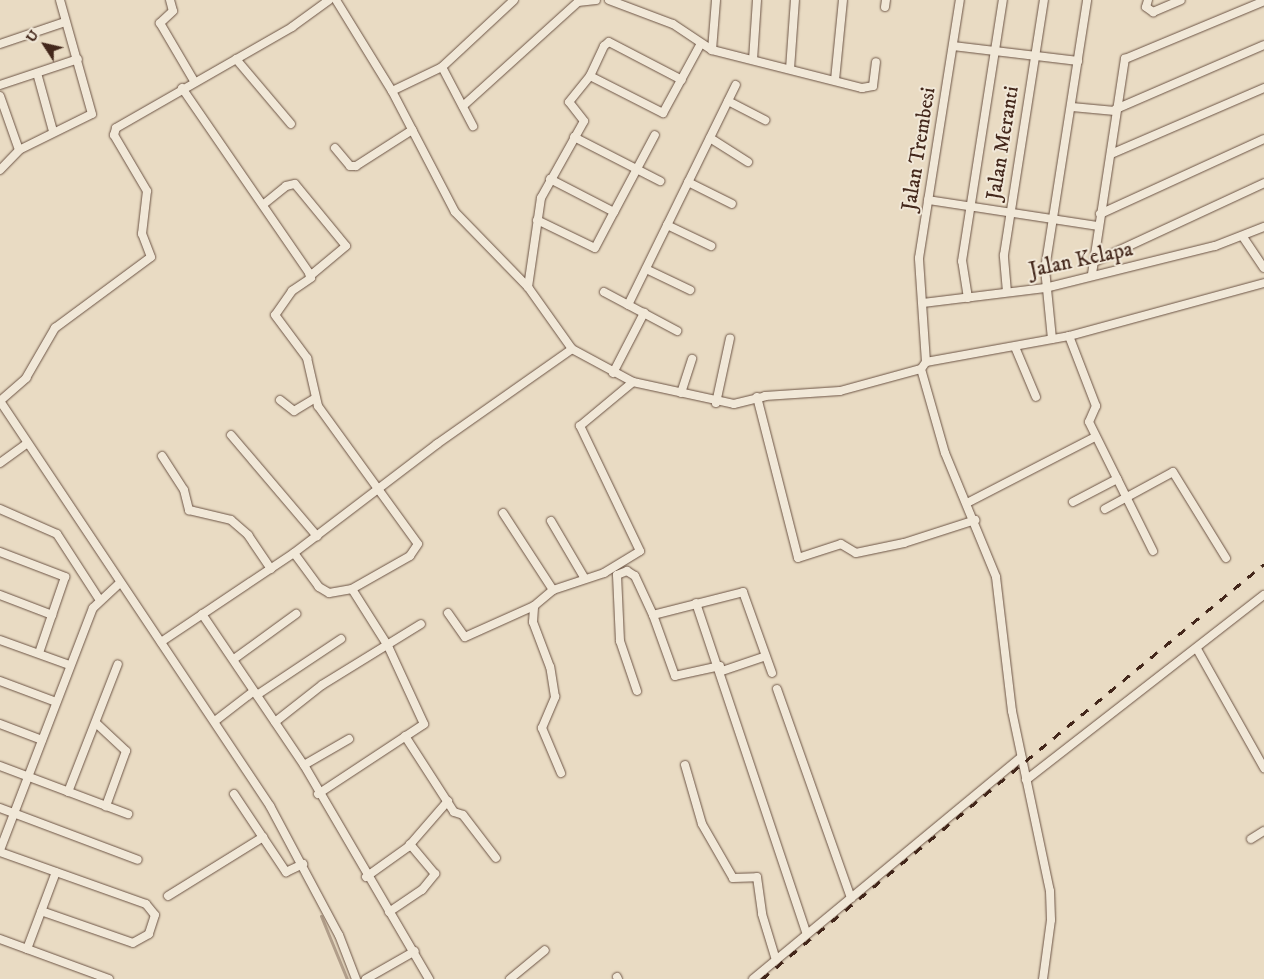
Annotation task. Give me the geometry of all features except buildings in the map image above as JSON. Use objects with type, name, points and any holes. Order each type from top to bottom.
[{"type":"street","points":[[0,170],[19,150],[53,131],[92,114],[60,0]]},
{"type":"street","points":[[170,0],[173,11],[160,23],[194,81]]},
{"type":"street","points":[[328,0],[236,59],[182,88],[114,132],[147,191],[142,234],[149,262],[55,328],[26,378],[0,401],[26,444],[215,721],[303,864],[356,979]]},
{"type":"street","points":[[336,0],[392,91],[455,212],[528,287],[572,349],[613,373],[633,382],[716,404],[758,398],[840,392],[920,369],[926,362],[1069,336],[1264,283]]},
{"type":"street","points":[[392,91],[442,67],[514,0]]},
{"type":"street","points":[[463,106],[577,1],[596,0]]},
{"type":"street","points":[[609,0],[673,24],[700,45],[712,50],[869,89],[876,62]]},
{"type":"street","points":[[712,50],[716,0]]},
{"type":"street","points":[[754,60],[757,0]]},
{"type":"street","points":[[790,69],[795,0]]},
{"type":"street","points":[[835,80],[843,0]]},
{"type":"street","name":"Jalan Trembesi","points":[[926,362],[919,258],[960,0]]},
{"type":"street","points":[[968,298],[961,275],[1003,0]]},
{"type":"street","name":"Jalan Meranti","points":[[1007,292],[1004,271],[1010,212],[1044,0]]},
{"type":"street","points":[[1052,339],[1045,288],[1087,0]]},
{"type":"street","points":[[1148,0],[1148,9],[1154,12],[1181,0]]},
{"type":"street","points":[[1092,274],[1125,59],[1264,1]]},
{"type":"street","points":[[0,44],[65,22]]},
{"type":"street","points":[[528,287],[537,220],[550,180],[585,116],[570,102],[590,76],[610,42],[682,80]]},
{"type":"street","points":[[590,76],[663,113],[700,45]]},
{"type":"street","points":[[1072,107],[1116,110],[1264,45]]},
{"type":"street","points":[[953,46],[1078,61]]},
{"type":"street","points":[[0,85],[78,59]]},
{"type":"street","points":[[236,59],[291,124]]},
{"type":"street","points":[[442,67],[473,126]]},
{"type":"street","points":[[37,73],[53,131]]},
{"type":"street","points":[[628,305],[736,85]]},
{"type":"street","points":[[182,88],[264,204],[310,276]]},
{"type":"street","points":[[1111,154],[1264,88]]},
{"type":"street","points":[[0,96],[19,150]]},
{"type":"street","points":[[728,101],[765,120]]},
{"type":"street","points":[[335,148],[350,166],[356,166],[412,130]]},
{"type":"street","points":[[537,220],[595,248],[655,135]]},
{"type":"street","points":[[574,137],[660,181]]},
{"type":"street","points":[[710,138],[748,162]]},
{"type":"street","points":[[1100,214],[1264,139]]},
{"type":"street","points":[[550,180],[614,212]]},
{"type":"street","points":[[688,182],[732,204]]},
{"type":"street","points":[[1094,262],[1264,183]]},
{"type":"street","points":[[264,204],[286,186],[295,184],[346,246],[310,276],[274,312],[306,358],[314,399],[418,544],[410,556],[352,589],[324,591],[294,553]]},
{"type":"street","points":[[928,200],[1098,226]]},
{"type":"street","points":[[667,225],[710,246]]},
{"type":"street","name":"Jalan Kelapa","points":[[923,303],[1045,288],[1092,274],[1243,236],[1264,227]]},
{"type":"street","points":[[1243,236],[1264,268]]},
{"type":"street","points":[[646,269],[690,290]]},
{"type":"street","points":[[604,292],[677,331]]},
{"type":"street","points":[[613,373],[644,314]]},
{"type":"street","points":[[1069,336],[1096,406],[1089,422],[1095,437],[1129,499],[1153,551]]},
{"type":"street","points":[[716,404],[730,338]]},
{"type":"street","points":[[1015,347],[1036,397]]},
{"type":"street","points":[[161,642],[271,570],[378,488],[572,349]]},
{"type":"street","points":[[680,394],[692,359]]},
{"type":"street","points":[[920,369],[945,453],[975,520],[997,585],[1021,757],[1050,891],[1051,926],[1043,979]]},
{"type":"street","points":[[448,613],[464,637],[534,606],[553,590],[585,579],[640,551],[580,426],[633,382]]},
{"type":"street","points":[[758,398],[798,558],[841,544],[856,553],[904,543],[975,520]]},
{"type":"street","points":[[280,400],[294,411],[314,399]]},
{"type":"street","points":[[231,435],[317,536]]},
{"type":"street","points":[[967,503],[1095,437]]},
{"type":"street","points":[[0,463],[26,444]]},
{"type":"street","points":[[162,456],[184,490],[189,510],[232,520],[248,535],[271,570]]},
{"type":"street","points":[[1105,509],[1129,499],[1173,472],[1226,558]]},
{"type":"street","points":[[1072,502],[1117,479]]},
{"type":"street","points":[[0,509],[57,534],[99,599]]},
{"type":"street","points":[[503,513],[553,590]]},
{"type":"street","points":[[552,521],[585,579]]},
{"type":"street","points":[[0,552],[65,577],[39,653]]},
{"type":"street","points":[[637,690],[620,641],[617,575],[627,571],[636,576],[653,615],[675,676],[721,668],[766,656]]},
{"type":"street","points":[[41,912],[133,943],[144,940],[154,923],[155,915],[146,904],[0,851],[70,664],[99,599],[120,583]]},
{"type":"street","points":[[318,794],[424,722],[388,646],[352,589]]},
{"type":"street","points":[[653,615],[696,603],[745,593],[772,673]]},
{"type":"street","points":[[0,595],[52,615]]},
{"type":"street","points":[[1026,780],[1197,649],[1264,595]]},
{"type":"street","points":[[696,603],[721,668],[808,934]]},
{"type":"street","points":[[534,606],[532,622],[550,667],[555,697],[542,728],[561,773]]},
{"type":"street","points":[[202,614],[304,765],[318,794],[366,877],[415,951],[429,979]]},
{"type":"street","points":[[234,659],[296,614]]},
{"type":"street","points":[[275,722],[322,685],[421,624]]},
{"type":"street","points":[[215,721],[341,639]]},
{"type":"street","points":[[0,640],[70,664]]},
{"type":"street","points":[[1197,649],[1264,768]]},
{"type":"street","points":[[68,792],[118,664]]},
{"type":"street","points":[[0,681],[56,702]]},
{"type":"street","points":[[777,689],[850,898]]},
{"type":"street","points":[[96,723],[126,751],[106,806]]},
{"type":"street","points":[[0,724],[42,740]]},
{"type":"street","points":[[405,736],[448,801],[496,858]]},
{"type":"street","points":[[304,765],[349,739]]},
{"type":"street","points":[[753,979],[1021,757]]},
{"type":"street","points":[[685,765],[702,824],[733,878],[756,877],[776,960]]},
{"type":"street","points":[[0,766],[128,814]]},
{"type":"street","points":[[234,794],[286,872],[303,864]]},
{"type":"street","points":[[366,877],[410,844],[448,801]]},
{"type":"street","points":[[0,808],[138,860]]},
{"type":"street","points":[[1251,839],[1264,831]]},
{"type":"street","points":[[168,896],[263,837]]},
{"type":"street","points":[[389,912],[422,890],[435,874],[410,844]]},
{"type":"street","points":[[27,949],[56,872]]},
{"type":"street","points":[[0,939],[109,979]]},
{"type":"street","points":[[510,979],[520,976],[545,950]]},
{"type":"street","points":[[366,979],[415,951]]},
{"type":"waterway","points":[[321,916],[347,979]]},
{"type":"railway","points":[[762,979],[1264,564]]}]
